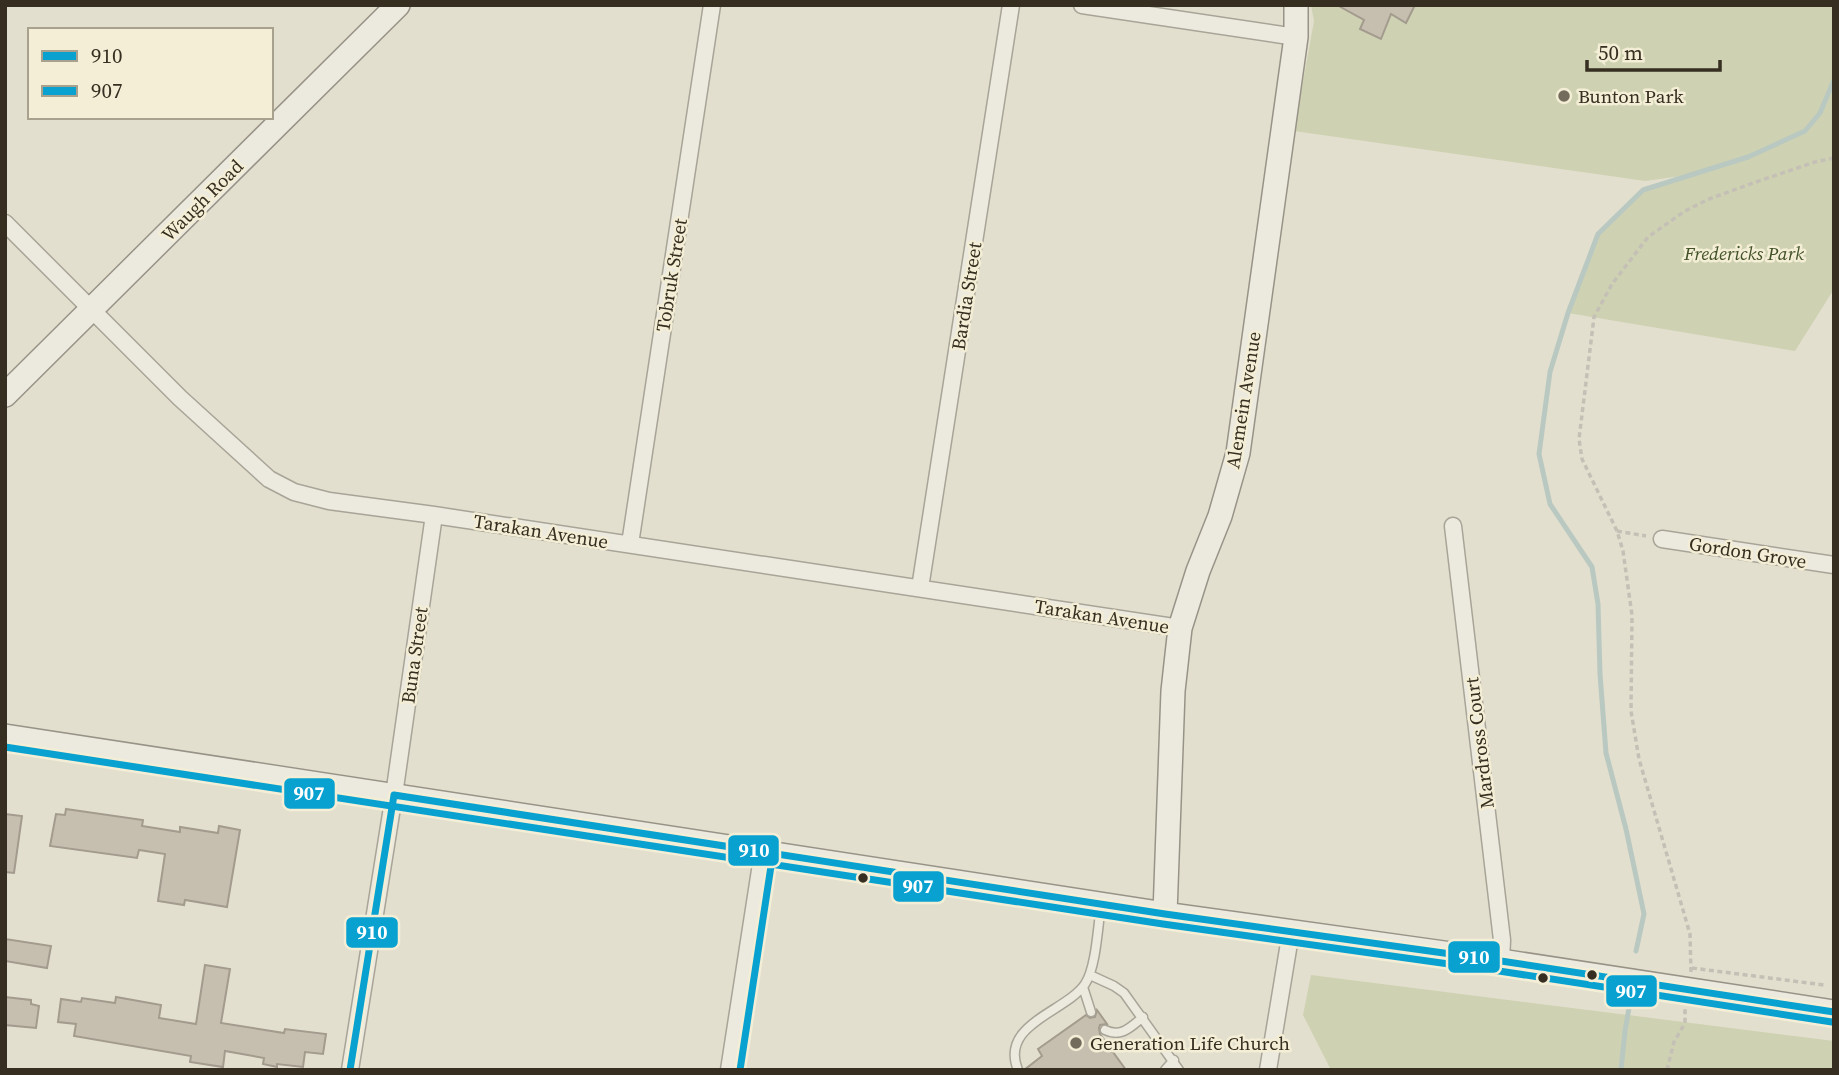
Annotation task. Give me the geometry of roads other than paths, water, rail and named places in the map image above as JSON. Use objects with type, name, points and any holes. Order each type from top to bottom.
[{"type":"main road","name":"Waugh Road","points":[[5,395],[398,5]]},
{"type":"main road","name":"Alemein Avenue","points":[[1166,914],[1173,691],[1180,628],[1198,571],[1220,516],[1238,453],[1296,37],[1296,5]]},
{"type":"main road","points":[[5,736],[1166,914],[1501,961],[1834,1012]]},
{"type":"street","name":"Tobruk Street","points":[[630,544],[712,5]]},
{"type":"street","name":"Bardia Street","points":[[920,588],[1012,5]]},
{"type":"street","points":[[1082,5],[1296,37]]},
{"type":"street","name":"Tarakan Avenue","points":[[5,223],[180,398],[269,479],[295,492],[329,501],[1180,628]]},
{"type":"street","name":"Buna Street","points":[[350,1070],[394,795],[434,515]]},
{"type":"street","name":"Mardross Court","points":[[1452,526],[1502,940],[1501,961]]},
{"type":"street","name":"Gordon Grove","points":[[1662,538],[1834,565]]},
{"type":"street","points":[[729,1070],[763,851]]},
{"type":"street","points":[[1268,1070],[1291,931]]},
{"type":"lane","points":[[1018,1070],[1015,1062],[1016,1044],[1024,1031],[1083,987],[1090,975],[1102,904]]},
{"type":"lane","points":[[1090,975],[1124,993],[1180,1070]]},
{"type":"lane","points":[[1083,987],[1091,1012]]},
{"type":"lane","points":[[1105,1030],[1111,1033],[1126,1031],[1143,1017]]},
{"type":"lane","points":[[1165,1070],[1174,1060]]},
{"type":"waterway","points":[[1636,951],[1644,914],[1606,753],[1598,604],[1592,567],[1550,504],[1539,454],[1550,372],[1568,313],[1598,234],[1643,190],[1748,157],[1805,131],[1820,113],[1834,80]]},
{"type":"waterway","points":[[1621,1070],[1629,1008]]},
{"type":"place","name":"Bunton Park","points":[[1564,96]]},
{"type":"place","name":"Generation Life Church","points":[[1076,1043]]},
{"type":"park label","name":"Fredericks Park","points":[[1744,253]]}]
